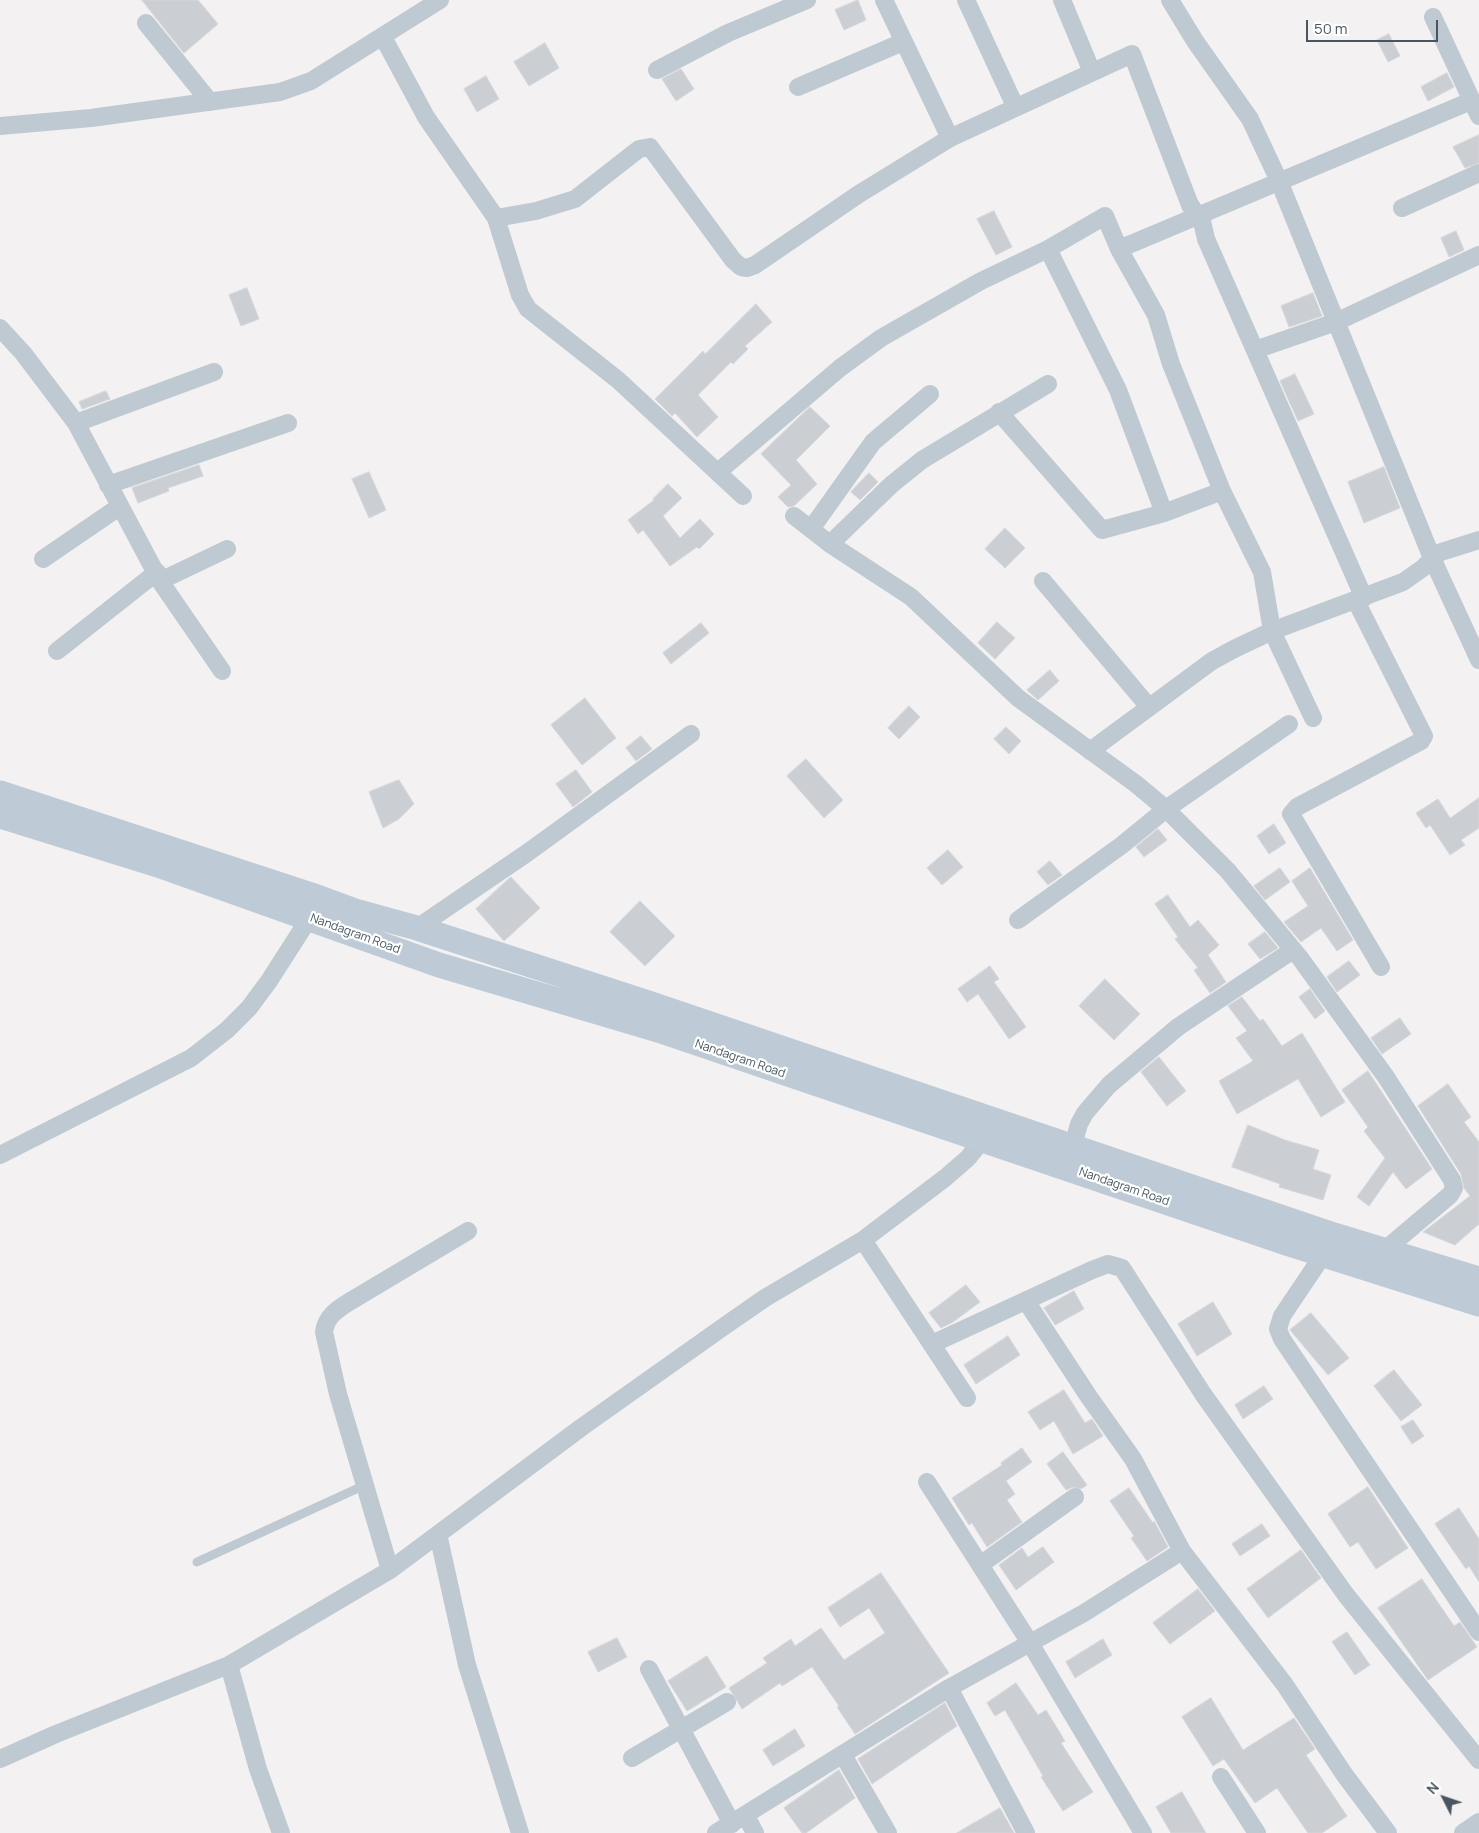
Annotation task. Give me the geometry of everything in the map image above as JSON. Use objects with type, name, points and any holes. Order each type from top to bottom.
[{"type":"street","points":[[0,126],[91,118],[280,92],[303,84],[440,0]]},
{"type":"street","points":[[657,70],[728,33],[807,0]]},
{"type":"street","points":[[884,0],[950,138]]},
{"type":"street","points":[[966,0],[1015,106]]},
{"type":"street","points":[[1062,0],[1092,72]]},
{"type":"street","points":[[1170,0],[1195,41],[1250,119],[1279,181],[1432,558],[1479,660]]},
{"type":"street","points":[[1119,249],[1475,100],[1433,16]]},
{"type":"street","points":[[146,23],[210,102]]},
{"type":"street","points":[[382,37],[426,117],[496,218],[520,294],[528,309],[618,380],[743,496]]},
{"type":"street","points":[[798,87],[904,42]]},
{"type":"street","points":[[496,218],[536,211],[575,199],[639,149],[650,147],[733,260],[741,267],[747,268],[755,265],[859,194],[950,138],[1015,106],[1132,54],[1190,205],[1202,220],[1206,239],[1360,599],[1424,736],[1421,741],[1297,807],[1291,814],[1381,967]]},
{"type":"street","points":[[1402,208],[1479,173]]},
{"type":"street","points":[[718,472],[840,368],[881,338],[981,282],[1048,249],[1105,216],[1119,249],[1156,316],[1171,364],[1222,491],[1262,572],[1272,631],[1313,718]]},
{"type":"street","points":[[1048,249],[1118,390],[1164,513]]},
{"type":"street","points":[[1254,350],[1336,322],[1479,255]]},
{"type":"street","points":[[0,328],[23,353],[76,423],[119,507],[159,577],[222,671]]},
{"type":"street","points":[[76,423],[214,372]]},
{"type":"street","points":[[830,544],[907,471],[957,436],[1048,384]]},
{"type":"street","points":[[811,529],[873,442],[930,394]]},
{"type":"street","points":[[999,412],[1102,530],[1164,513],[1222,491]]},
{"type":"street","points":[[108,485],[288,423]]},
{"type":"street","points":[[43,559],[119,507]]},
{"type":"street","points":[[794,516],[830,544],[912,597],[1018,698],[1166,809],[1228,871],[1293,950],[1386,1077],[1452,1180],[1454,1188],[1450,1195],[1386,1250]]},
{"type":"street","points":[[1090,751],[1212,661],[1272,631],[1403,582],[1423,568],[1432,558],[1446,550],[1479,540]]},
{"type":"street","points":[[57,651],[159,577],[227,549]]},
{"type":"street","points":[[1043,581],[1149,707]]},
{"type":"street","points":[[1018,920],[1122,845],[1166,809],[1288,724]]},
{"type":"street","points":[[417,928],[527,853],[691,734]]},
{"type":"street","name":"Nandagram Road","points":[[0,793],[42,818],[187,865],[417,928],[554,972],[989,1130],[1479,1279]]},
{"type":"street","name":"Nandagram Road","points":[[0,816],[42,818]]},
{"type":"street","name":"Nandagram Road","points":[[187,865],[310,917],[439,965],[658,1030],[830,1090],[989,1130]]},
{"type":"street","points":[[0,1155],[191,1058],[227,1030],[248,1008],[269,981],[310,917]]},
{"type":"street","points":[[1070,1156],[1085,1113],[1110,1085],[1178,1027],[1293,950]]},
{"type":"street","points":[[546,997],[554,972]]},
{"type":"street","points":[[0,1759],[56,1734],[229,1665],[390,1570],[582,1427],[726,1324],[765,1298],[863,1240],[945,1178],[968,1158],[989,1130]]},
{"type":"street","name":"Nandagram Road","points":[[1070,1156],[1323,1255],[1479,1304]]},
{"type":"street","points":[[390,1570],[338,1394],[324,1332],[325,1323],[337,1310],[349,1302],[468,1231]]},
{"type":"street","points":[[863,1240],[967,1398]]},
{"type":"street","points":[[1323,1255],[1282,1316],[1278,1328],[1282,1339],[1479,1632]]},
{"type":"street","points":[[932,1344],[1108,1264],[1122,1268],[1203,1394],[1346,1595],[1479,1760]]},
{"type":"street","points":[[1026,1300],[1089,1397],[1133,1459],[1182,1551],[1286,1685],[1344,1774],[1388,1833]]},
{"type":"street","points":[[927,1482],[1030,1643],[1143,1833]]},
{"type":"street","points":[[980,1565],[1075,1498]]},
{"type":"street","points":[[438,1534],[467,1665],[520,1833]]},
{"type":"street","points":[[716,1833],[949,1688],[1084,1613],[1182,1551]]},
{"type":"street","points":[[229,1665],[258,1769],[282,1833]]},
{"type":"street","points":[[649,1669],[682,1730],[739,1820],[755,1833]]},
{"type":"street","points":[[949,1688],[1026,1833]]},
{"type":"street","points":[[632,1758],[727,1702]]},
{"type":"street","points":[[843,1755],[888,1833]]},
{"type":"street","points":[[1221,1777],[1249,1830]]},
{"type":"street","points":[[1463,1833],[1479,1822]]},
{"type":"lane","points":[[198,1562],[365,1485]]},
{"type":"building","points":[[142,0],[198,0],[218,24],[184,53]]},
{"type":"building","points":[[858,0],[866,20],[844,30],[835,10]]},
{"type":"building","points":[[1389,34],[1400,56],[1388,62],[1377,40]]},
{"type":"building","points":[[545,43],[559,68],[529,86],[514,62]]},
{"type":"building","points":[[681,69],[694,89],[676,101],[662,79]]},
{"type":"building","points":[[1447,73],[1454,87],[1428,101],[1421,87]]},
{"type":"building","points":[[486,76],[499,99],[477,112],[464,89]]},
{"type":"building","points":[[1479,135],[1479,163],[1465,168],[1453,147]]},
{"type":"building","points":[[994,211],[1012,247],[996,255],[977,219]]},
{"type":"building","points":[[1456,231],[1464,250],[1449,257],[1441,238]]},
{"type":"building","points":[[247,288],[259,319],[241,326],[229,295]]},
{"type":"building","points":[[1313,293],[1322,316],[1289,327],[1281,306]]},
{"type":"building","points":[[756,304],[772,322],[745,346],[748,349],[733,364],[731,362],[698,395],[718,417],[697,437],[675,413],[672,416],[655,399],[703,351],[705,354]]},
{"type":"building","points":[[1295,374],[1314,414],[1298,421],[1280,381]]},
{"type":"building","points":[[106,391],[110,399],[82,409],[79,402]]},
{"type":"building","points":[[810,407],[830,426],[796,460],[817,484],[794,506],[788,507],[778,497],[791,485],[761,454]]},
{"type":"building","points":[[199,465],[203,476],[168,488],[169,491],[138,503],[132,488]]},
{"type":"building","points":[[1384,467],[1400,508],[1364,523],[1348,482]]},
{"type":"building","points":[[369,472],[386,510],[369,518],[352,479]]},
{"type":"building","points":[[869,473],[878,482],[860,500],[851,492]]},
{"type":"building","points":[[668,484],[682,498],[663,516],[680,538],[700,519],[714,534],[699,549],[697,547],[670,566],[643,530],[638,534],[628,520],[654,500]]},
{"type":"building","points":[[1005,528],[1025,548],[1005,568],[985,549]]},
{"type":"building","points":[[997,622],[1015,638],[995,659],[978,643]]},
{"type":"building","points":[[701,623],[709,633],[671,664],[663,653]]},
{"type":"building","points":[[1050,670],[1059,681],[1038,700],[1027,690]]},
{"type":"building","points":[[585,698],[616,738],[582,765],[551,725]]},
{"type":"building","points":[[909,706],[920,717],[899,739],[888,728]]},
{"type":"building","points":[[1006,727],[1021,741],[1009,754],[994,739]]},
{"type":"building","points":[[641,736],[652,749],[636,761],[626,748]]},
{"type":"building","points":[[806,759],[843,800],[824,818],[787,776]]},
{"type":"building","points":[[576,770],[592,792],[573,807],[556,784]]},
{"type":"building","points":[[399,780],[414,804],[399,819],[383,828],[369,792]]},
{"type":"building","points":[[1479,798],[1479,828],[1461,840],[1465,845],[1450,855],[1430,825],[1426,828],[1416,813],[1438,799],[1450,818]]},
{"type":"building","points":[[1274,824],[1286,843],[1269,854],[1257,836]]},
{"type":"building","points":[[1158,829],[1167,840],[1144,857],[1136,847]]},
{"type":"building","points":[[948,850],[963,867],[942,885],[927,868]]},
{"type":"building","points":[[1050,861],[1062,875],[1048,885],[1037,872]]},
{"type":"building","points":[[1280,868],[1290,882],[1265,900],[1254,886]]},
{"type":"building","points":[[1310,868],[1353,940],[1337,951],[1321,928],[1301,942],[1284,922],[1308,906],[1292,881]]},
{"type":"building","points":[[511,877],[540,908],[504,941],[476,909]]},
{"type":"building","points":[[1168,895],[1190,927],[1198,920],[1219,945],[1208,955],[1226,982],[1210,993],[1194,970],[1198,968],[1175,939],[1178,937],[1155,904]]},
{"type":"building","points":[[640,901],[675,936],[645,966],[610,932]]},
{"type":"building","points":[[1265,932],[1278,948],[1260,959],[1248,944]]},
{"type":"building","points":[[1349,961],[1360,975],[1337,992],[1327,977]]},
{"type":"building","points":[[990,966],[999,979],[994,982],[1026,1027],[1009,1039],[978,994],[967,1002],[958,989]]},
{"type":"building","points":[[1105,979],[1140,1014],[1114,1040],[1079,1006]]},
{"type":"building","points":[[1310,989],[1325,1011],[1315,1019],[1299,997]]},
{"type":"building","points":[[1242,997],[1260,1021],[1263,1019],[1282,1046],[1302,1033],[1345,1102],[1321,1117],[1298,1079],[1237,1114],[1219,1081],[1253,1061],[1236,1038],[1247,1031],[1228,1006]]},
{"type":"building","points":[[1400,1018],[1411,1034],[1382,1054],[1371,1038]]},
{"type":"building","points":[[1159,1057],[1186,1091],[1167,1106],[1141,1072]]},
{"type":"building","points":[[1368,1071],[1432,1169],[1406,1189],[1393,1172],[1369,1206],[1357,1197],[1385,1158],[1364,1131],[1368,1127],[1342,1090]]},
{"type":"building","points":[[1448,1084],[1471,1117],[1464,1122],[1479,1142],[1479,1224],[1455,1245],[1423,1232],[1470,1196],[1464,1188],[1461,1174],[1418,1106]]},
{"type":"building","points":[[1248,1125],[1285,1140],[1319,1150],[1313,1169],[1331,1175],[1323,1200],[1279,1187],[1280,1184],[1232,1167]]},
{"type":"building","points":[[966,1285],[980,1302],[953,1322],[941,1328],[929,1313]]},
{"type":"building","points":[[1074,1291],[1084,1309],[1055,1325],[1044,1308]]},
{"type":"building","points":[[1213,1302],[1232,1334],[1197,1356],[1178,1324]]},
{"type":"building","points":[[1311,1313],[1349,1358],[1328,1375],[1290,1330]]},
{"type":"building","points":[[1008,1336],[1020,1355],[976,1384],[964,1365]]},
{"type":"building","points":[[1394,1370],[1422,1405],[1401,1421],[1374,1386]]},
{"type":"building","points":[[1264,1386],[1273,1399],[1243,1419],[1235,1405]]},
{"type":"building","points":[[1064,1390],[1085,1423],[1092,1419],[1103,1436],[1073,1454],[1054,1421],[1040,1430],[1028,1412]]},
{"type":"building","points":[[1413,1420],[1424,1436],[1412,1444],[1401,1427]]},
{"type":"building","points":[[1022,1448],[1032,1462],[1006,1481],[1015,1494],[1007,1500],[1022,1522],[987,1547],[972,1523],[969,1525],[952,1498],[1002,1465],[1001,1463]]},
{"type":"building","points":[[1063,1452],[1087,1485],[1081,1489],[1073,1487],[1066,1490],[1047,1464]]},
{"type":"building","points":[[1368,1487],[1408,1548],[1376,1569],[1358,1542],[1350,1547],[1328,1514]]},
{"type":"building","points":[[1129,1488],[1153,1523],[1154,1521],[1168,1547],[1147,1561],[1131,1538],[1134,1536],[1110,1501]]},
{"type":"building","points":[[1459,1508],[1479,1539],[1479,1582],[1469,1566],[1466,1569],[1435,1524]]},
{"type":"building","points":[[1262,1524],[1270,1536],[1240,1556],[1232,1544]]},
{"type":"building","points":[[1043,1547],[1054,1562],[1016,1590],[999,1565],[1022,1548],[1028,1557]]},
{"type":"building","points":[[1301,1550],[1321,1578],[1268,1618],[1247,1589]]},
{"type":"building","points":[[881,1573],[949,1673],[855,1734],[837,1707],[839,1706],[812,1667],[782,1686],[780,1683],[742,1709],[729,1688],[767,1663],[763,1658],[791,1639],[795,1646],[821,1628],[844,1660],[885,1633],[869,1608],[840,1627],[828,1608]]},
{"type":"building","points":[[1422,1579],[1454,1626],[1460,1622],[1477,1647],[1428,1680],[1378,1608]]},
{"type":"building","points":[[1198,1589],[1215,1611],[1170,1644],[1153,1623]]},
{"type":"building","points":[[1347,1632],[1370,1665],[1355,1675],[1332,1642]]},
{"type":"building","points":[[617,1638],[627,1657],[598,1672],[588,1652]]},
{"type":"building","points":[[1103,1639],[1112,1655],[1075,1678],[1066,1662]]},
{"type":"building","points":[[707,1656],[726,1687],[687,1711],[668,1681]]},
{"type":"building","points":[[1016,1683],[1038,1715],[1046,1710],[1065,1741],[1061,1743],[1093,1792],[1063,1811],[1041,1777],[1043,1776],[1005,1710],[995,1716],[987,1703]]},
{"type":"building","points":[[1211,1698],[1243,1750],[1294,1718],[1315,1749],[1306,1755],[1347,1816],[1322,1833],[1308,1833],[1277,1788],[1255,1803],[1224,1759],[1213,1766],[1182,1717]]},
{"type":"building","points":[[945,1703],[957,1726],[872,1784],[858,1759]]},
{"type":"building","points":[[795,1729],[805,1746],[773,1766],[763,1750]]},
{"type":"building","points":[[839,1770],[855,1798],[806,1833],[802,1833],[784,1808]]},
{"type":"building","points":[[1182,1792],[1206,1833],[1171,1833],[1156,1807]]},
{"type":"building","points":[[1000,1808],[1014,1833],[957,1833]]}]
